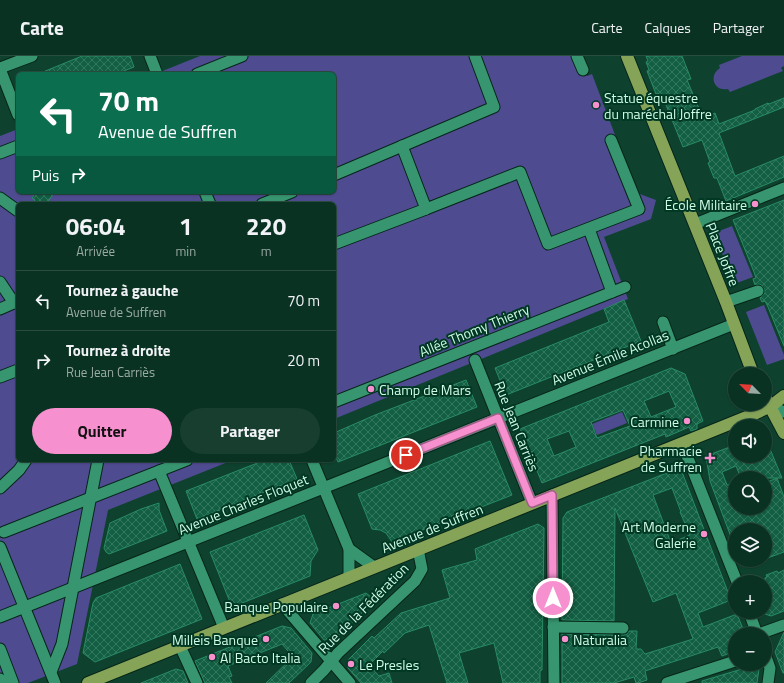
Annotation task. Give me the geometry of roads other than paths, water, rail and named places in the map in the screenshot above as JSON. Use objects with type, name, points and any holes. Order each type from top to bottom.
[{"type":"main road","name":"Place Joffre","points":[[627,56],[726,302],[750,367]]},
{"type":"main road","name":"Avenue de Suffren","points":[[772,400],[784,396]]},
{"type":"main road","points":[[772,410],[784,433]]},
{"type":"main road","name":"Avenue de Suffren","points":[[88,683],[682,443],[749,411]]},
{"type":"street","points":[[16,110],[0,69],[32,56]]},
{"type":"street","points":[[150,56],[156,72]]},
{"type":"street","points":[[202,72],[242,56]]},
{"type":"street","points":[[336,174],[494,107],[475,56]]},
{"type":"street","points":[[577,56],[583,70]]},
{"type":"street","points":[[336,243],[520,172],[548,244],[589,229],[639,209],[611,140]]},
{"type":"street","points":[[402,146],[426,209]]},
{"type":"street","points":[[0,153],[16,147]]},
{"type":"street","points":[[695,224],[784,188]]},
{"type":"street","points":[[267,202],[287,194]]},
{"type":"street","points":[[0,198],[16,210]]},
{"type":"street","points":[[589,229],[612,292]]},
{"type":"street","points":[[0,282],[16,302],[0,309]]},
{"type":"street","name":"Allée Thomy Thierry","points":[[336,401],[625,287]]},
{"type":"street","points":[[726,302],[758,291]]},
{"type":"street","points":[[666,321],[677,347]]},
{"type":"street","name":"Avenue Émile Acollas","points":[[498,418],[734,324]]},
{"type":"street","name":"Rue Jean Carriès","points":[[475,360],[532,503]]},
{"type":"street","points":[[0,377],[16,371]]},
{"type":"street","points":[[772,404],[784,412]]},
{"type":"street","name":"Avenue Charles Floquet","points":[[0,617],[498,418]]},
{"type":"street","points":[[682,443],[734,575]]},
{"type":"street","points":[[0,488],[19,470],[25,462]]},
{"type":"street","points":[[51,672],[62,644],[98,462]]},
{"type":"street","points":[[4,532],[182,462]]},
{"type":"street","points":[[313,462],[352,555],[349,577]]},
{"type":"street","points":[[159,471],[224,628]]},
{"type":"street","points":[[552,495],[554,683]]},
{"type":"street","points":[[0,547],[55,683]]},
{"type":"street","name":"Rue de la Fédération","points":[[311,683],[331,661],[414,581],[422,569],[418,549]]},
{"type":"street","points":[[352,555],[374,567]]},
{"type":"street","points":[[282,604],[350,683]]},
{"type":"street","points":[[772,629],[784,625]]},
{"type":"street","points":[[553,627],[623,628]]},
{"type":"street","points":[[180,646],[197,683]]},
{"type":"street","points":[[0,649],[13,683]]},
{"type":"street","points":[[667,683],[728,663]]},
{"type":"street","points":[[768,683],[770,671]]},
{"type":"street","points":[[0,679],[7,683]]},
{"type":"place","name":"Statue équestre du maréchal Joffre","points":[[596,105]]},
{"type":"place","name":"École Militaire","points":[[755,204]]},
{"type":"place","name":"Champ de Mars","points":[[371,389]]},
{"type":"place","name":"Carmine","points":[[687,421]]},
{"type":"place","name":"Pharmacie de Suffren","points":[[710,458]]},
{"type":"place","name":"Art Moderne Galerie","points":[[704,534]]},
{"type":"place","name":"Banque Populaire","points":[[336,606]]},
{"type":"place","name":"Milleis Banque","points":[[266,639]]},
{"type":"place","name":"Naturalia","points":[[565,639]]},
{"type":"place","name":"Al Bacto Italia","points":[[212,657]]},
{"type":"place","name":"Le Presles","points":[[351,664]]}]
